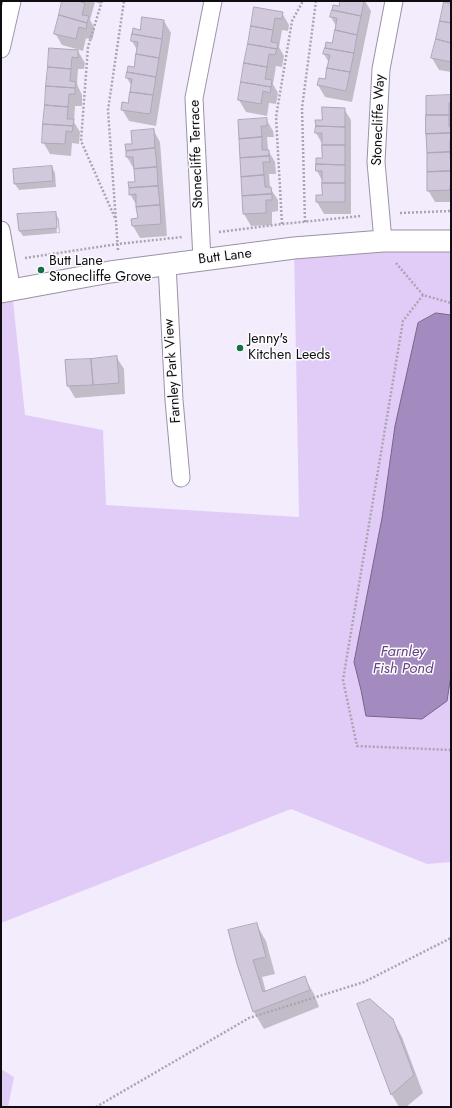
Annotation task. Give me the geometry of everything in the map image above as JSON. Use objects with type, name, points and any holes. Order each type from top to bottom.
[{"type":"street","points":[[1,48],[12,1]]},
{"type":"street","name":"Stonecliffe Terrace","points":[[202,260],[194,98],[213,1]]},
{"type":"street","name":"Stonecliffe Way","points":[[383,241],[376,162],[381,69],[394,1]]},
{"type":"street","points":[[1,230],[6,260],[6,291]]},
{"type":"street","name":"Butt Lane","points":[[6,291],[120,270],[306,247],[383,241],[451,241]]},
{"type":"street","name":"Farnley Park View","points":[[167,264],[174,400],[181,478]]},
{"type":"path","points":[[102,1],[88,47],[81,141],[116,221]]},
{"type":"path","points":[[120,270],[108,110],[124,1]]},
{"type":"path","points":[[283,250],[276,117],[292,21],[303,1]]},
{"type":"path","points":[[306,247],[302,108],[316,1]]},
{"type":"path","points":[[6,260],[118,244],[305,221],[380,214],[451,211]]},
{"type":"path","points":[[383,241],[385,250],[422,295],[451,303]]},
{"type":"path","points":[[422,295],[404,321],[343,680],[358,746],[451,750]]},
{"type":"path","points":[[96,1107],[249,1018],[364,982],[451,938]]},
{"type":"shaded area","points":[[451,241],[451,862],[427,864],[291,809],[1,923],[1,292],[12,291],[25,415],[103,430],[106,505],[299,517],[294,248]]},
{"type":"shaded area","points":[[1,1069],[14,1077],[8,1107],[1,1107]]},
{"type":"water","name":"Farnley Fish Pond","points":[[436,313],[451,315],[451,675],[447,701],[422,719],[366,716],[354,662],[382,518],[395,426],[418,323]]},
{"type":"building","points":[[62,1],[78,1],[85,3],[82,15],[89,16],[87,23],[59,15]]},
{"type":"building","points":[[340,1],[364,1],[361,16],[332,10],[333,5],[339,6]]},
{"type":"building","points":[[444,2],[451,4],[451,23],[440,21]]},
{"type":"building","points":[[254,7],[283,12],[282,19],[275,18],[273,30],[251,26]]},
{"type":"building","points":[[332,10],[361,16],[357,35],[335,30],[337,18],[330,17]]},
{"type":"building","points":[[59,15],[87,23],[86,29],[79,27],[76,39],[54,34]]},
{"type":"building","points":[[142,17],[164,20],[162,39],[132,34],[133,28],[140,30]]},
{"type":"building","points":[[440,21],[451,23],[451,43],[436,39]]},
{"type":"building","points":[[251,26],[273,30],[271,42],[278,43],[277,49],[248,44]]},
{"type":"building","points":[[335,30],[357,35],[354,53],[325,48],[326,42],[332,43]]},
{"type":"building","points":[[132,34],[162,39],[159,58],[136,54],[138,42],[131,41]]},
{"type":"building","points":[[436,39],[451,43],[451,62],[431,58]]},
{"type":"building","points":[[248,44],[277,49],[275,55],[269,54],[267,67],[244,63]]},
{"type":"building","points":[[49,48],[78,50],[78,58],[72,57],[71,69],[48,67]]},
{"type":"building","points":[[325,48],[354,53],[350,72],[327,68],[330,55],[323,54]]},
{"type":"building","points":[[136,54],[159,58],[156,77],[127,72],[128,66],[134,67]]},
{"type":"building","points":[[244,63],[267,67],[265,79],[272,80],[271,87],[241,82]]},
{"type":"building","points":[[48,67],[71,69],[70,81],[76,82],[75,88],[46,86]]},
{"type":"building","points":[[327,68],[350,72],[346,91],[317,85],[319,78],[325,79]]},
{"type":"building","points":[[127,72],[156,77],[153,95],[130,92],[132,79],[126,78]]},
{"type":"building","points":[[241,82],[271,87],[270,93],[263,91],[261,104],[238,100]]},
{"type":"building","points":[[46,86],[75,88],[75,94],[69,94],[68,107],[45,105]]},
{"type":"building","points":[[130,92],[153,95],[150,114],[121,110],[122,102],[128,103]]},
{"type":"building","points":[[451,95],[449,115],[426,115],[426,96]]},
{"type":"building","points":[[45,105],[68,107],[67,119],[74,119],[73,126],[43,124]]},
{"type":"building","points":[[322,107],[345,108],[345,127],[316,126],[315,120],[322,120]]},
{"type":"building","points":[[426,115],[449,115],[449,127],[451,127],[451,133],[426,134]]},
{"type":"building","points":[[267,118],[267,126],[261,126],[262,137],[239,139],[238,120]]},
{"type":"building","points":[[43,124],[73,126],[72,132],[66,131],[65,144],[42,143]]},
{"type":"building","points":[[316,126],[345,127],[345,145],[322,145],[322,133],[315,133]]},
{"type":"building","points":[[154,129],[155,148],[126,151],[125,144],[132,144],[131,131]]},
{"type":"building","points":[[451,133],[450,152],[427,153],[426,134]]},
{"type":"building","points":[[262,137],[262,150],[269,150],[269,156],[240,158],[239,139]]},
{"type":"building","points":[[322,145],[345,145],[345,165],[316,164],[316,158],[322,158]]},
{"type":"building","points":[[155,148],[157,167],[134,169],[133,157],[126,157],[126,151]]},
{"type":"building","points":[[450,152],[451,171],[427,172],[427,153]]},
{"type":"building","points":[[269,156],[270,162],[263,162],[264,175],[241,177],[240,158]]},
{"type":"building","points":[[316,164],[345,165],[345,183],[322,183],[322,171],[316,171]]},
{"type":"building","points":[[52,166],[53,181],[14,184],[13,169]]},
{"type":"building","points":[[157,167],[158,186],[129,188],[128,182],[135,182],[134,169]]},
{"type":"building","points":[[451,171],[450,190],[427,191],[427,172]]},
{"type":"building","points":[[264,175],[265,187],[271,187],[272,194],[242,196],[241,177]]},
{"type":"building","points":[[322,183],[345,183],[345,202],[316,202],[316,195],[322,195]]},
{"type":"building","points":[[158,186],[160,205],[136,207],[136,194],[129,195],[129,188]]},
{"type":"building","points":[[272,194],[272,200],[266,200],[266,213],[243,214],[242,196]]},
{"type":"building","points":[[160,205],[161,224],[132,226],[131,219],[138,218],[136,207]]},
{"type":"building","points":[[56,212],[57,228],[19,231],[17,214]]},
{"type":"building","points":[[117,356],[119,383],[93,385],[91,359]]},
{"type":"building","points":[[91,359],[93,385],[67,386],[65,360]]},
{"type":"building","points":[[257,923],[266,957],[253,960],[263,992],[305,976],[310,990],[253,1012],[237,964],[228,930]]},
{"type":"building","points":[[370,999],[393,1019],[414,1075],[391,1095],[357,1004]]},
{"type":"place","name":"Butt Lane Stonecliffe Grove","points":[[41,270]]},
{"type":"place","name":"Jenny's Kitchen Leeds","points":[[240,348]]}]
